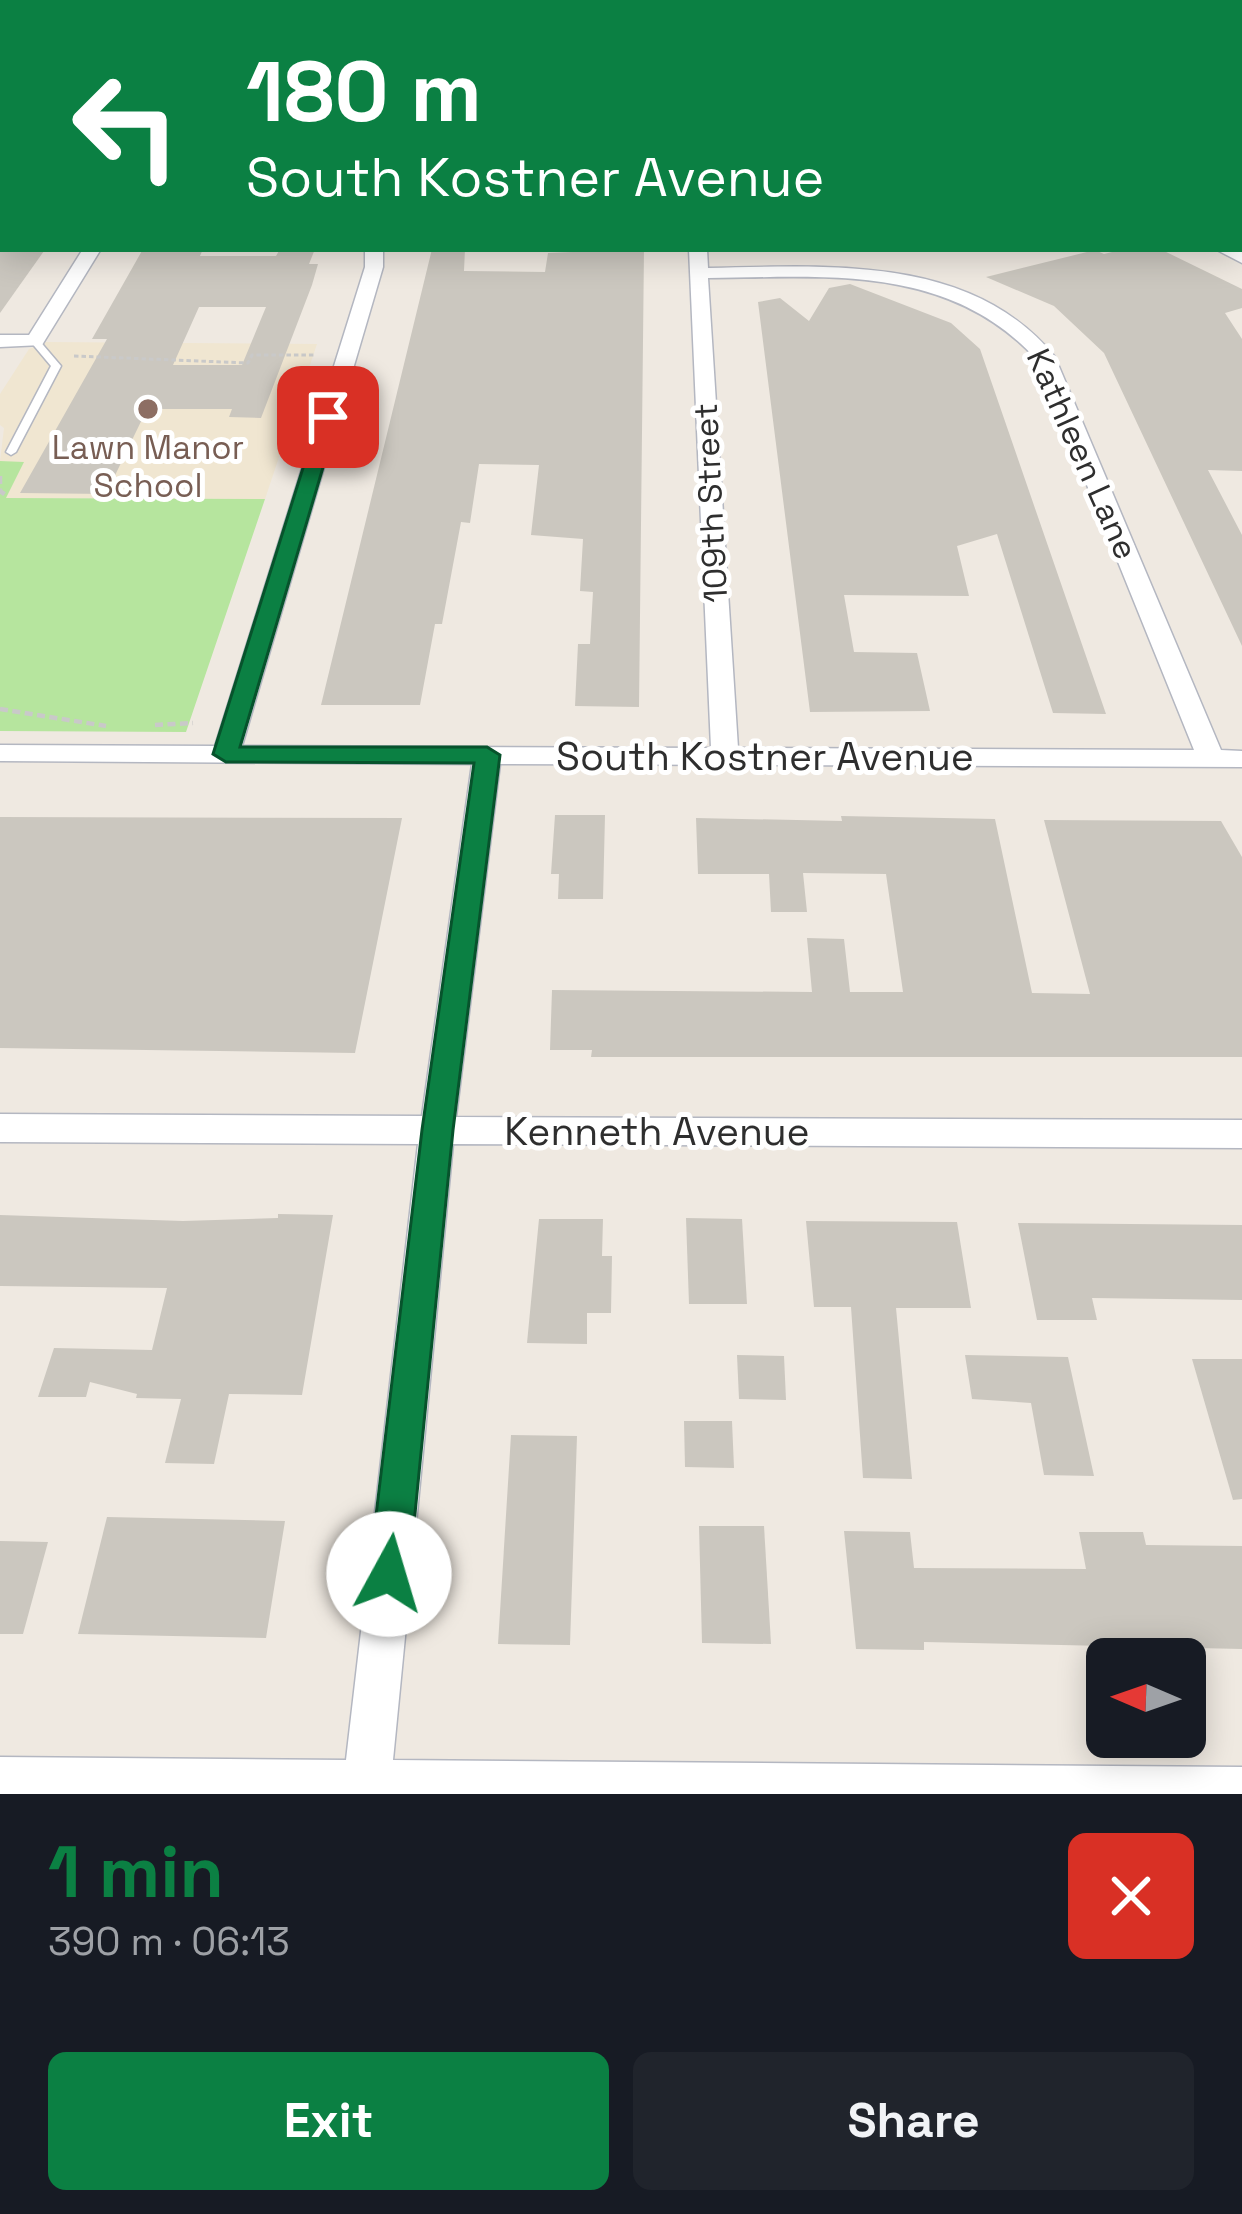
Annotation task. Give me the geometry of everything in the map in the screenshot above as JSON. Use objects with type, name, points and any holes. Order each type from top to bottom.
[{"type":"street","points":[[0,341],[34,341],[90,252]]},
{"type":"street","points":[[226,754],[374,267],[374,252]]},
{"type":"street","name":"109th Street","points":[[698,261],[724,756]]},
{"type":"street","name":"Kathleen Lane","points":[[698,261],[894,279],[971,299],[1024,331],[1046,357],[1211,758]]},
{"type":"street","name":"South Kostner Avenue","points":[[0,753],[1242,759]]},
{"type":"street","points":[[366,1789],[437,1130],[487,755]]},
{"type":"street","name":"Kenneth Avenue","points":[[0,1128],[1242,1134]]},
{"type":"street","points":[[0,1781],[366,1789],[1242,1791]]},
{"type":"lane","points":[[11,452],[56,366],[34,341]]},
{"type":"path","points":[[62,356],[248,363],[252,355],[316,356]]},
{"type":"path","points":[[0,476],[2,493]]},
{"type":"path","points":[[0,709],[118,728]]},
{"type":"path","points":[[140,726],[193,723]]},
{"type":"shaded area","name":"Lawn Manor School","points":[[46,342],[317,344],[265,499],[4,498],[23,463],[0,461],[4,428],[0,425],[0,394],[29,349]]},
{"type":"green space","points":[[0,461],[24,462],[6,498],[265,499],[186,732],[0,731]]},
{"type":"building","points":[[0,252],[43,252],[0,313]]},
{"type":"building","points":[[141,252],[276,256],[278,252],[314,252],[309,264],[318,264],[312,285],[261,418],[229,417],[232,409],[147,409],[106,494],[20,493],[107,339],[92,339]],"holes":[[[199,307],[266,307],[242,365],[173,365]]]},
{"type":"building","points":[[431,252],[465,252],[464,271],[545,272],[548,253],[644,252],[639,707],[575,706],[578,644],[590,644],[593,592],[580,591],[583,539],[531,535],[539,465],[479,464],[470,523],[461,522],[442,624],[435,624],[420,705],[321,705]]},
{"type":"building","points":[[1087,252],[1166,252],[1242,289],[1242,308],[1225,313],[1242,339],[1242,471],[1208,470],[1242,535],[1242,646],[1104,353],[1054,306],[986,277]]},
{"type":"building","points":[[850,284],[951,323],[980,349],[1106,714],[1053,713],[997,534],[957,546],[969,596],[844,595],[854,652],[917,653],[930,711],[810,712],[758,302],[780,298],[809,321],[829,288]]},
{"type":"building","points":[[555,815],[605,815],[603,899],[558,899],[559,874],[551,874]]},
{"type":"building","points":[[841,816],[995,819],[1032,993],[1090,994],[1044,820],[1221,821],[1242,857],[1242,1057],[591,1057],[592,1050],[550,1050],[552,990],[812,992],[807,938],[844,939],[850,992],[903,992],[886,874],[803,873],[807,912],[771,912],[769,874],[698,874],[696,818],[842,821]]},
{"type":"building","points":[[0,817],[402,818],[355,1053],[0,1048]]},
{"type":"building","points":[[278,1214],[333,1215],[302,1395],[229,1394],[214,1464],[165,1463],[181,1399],[136,1398],[137,1394],[90,1382],[86,1397],[38,1397],[54,1348],[152,1350],[167,1288],[0,1286],[0,1215],[183,1221],[278,1218]]},
{"type":"building","points":[[686,1218],[742,1219],[747,1304],[689,1304]]},
{"type":"building","points":[[539,1219],[603,1219],[602,1256],[612,1256],[611,1313],[587,1313],[587,1344],[527,1343]]},
{"type":"building","points":[[806,1221],[957,1222],[971,1308],[896,1308],[912,1479],[863,1478],[851,1307],[814,1307]]},
{"type":"building","points":[[1018,1223],[1242,1225],[1242,1300],[1092,1298],[1097,1320],[1037,1320]]},
{"type":"building","points":[[737,1355],[784,1356],[786,1400],[739,1399]]},
{"type":"building","points":[[965,1355],[1068,1357],[1094,1476],[1044,1475],[1031,1403],[972,1399]]},
{"type":"building","points":[[1192,1359],[1242,1359],[1242,1499],[1233,1500]]},
{"type":"building","points":[[684,1421],[732,1421],[734,1468],[685,1467]]},
{"type":"building","points":[[511,1435],[577,1436],[570,1645],[498,1644]]},
{"type":"building","points":[[107,1517],[285,1521],[266,1638],[78,1634]]},
{"type":"building","points":[[699,1526],[764,1526],[771,1644],[702,1643]]},
{"type":"building","points":[[844,1531],[910,1532],[914,1568],[1086,1569],[1079,1532],[1143,1532],[1146,1545],[1242,1546],[1242,1649],[1206,1648],[1206,1638],[1086,1638],[1086,1646],[924,1642],[924,1650],[856,1649]]},
{"type":"building","points":[[0,1541],[48,1542],[23,1634],[0,1634]]},
{"type":"place","name":"Lawn Manor School","points":[[148,409]]},
{"type":"route","points":[[328,417],[226,754],[487,755],[437,1130],[389,1574]]}]
